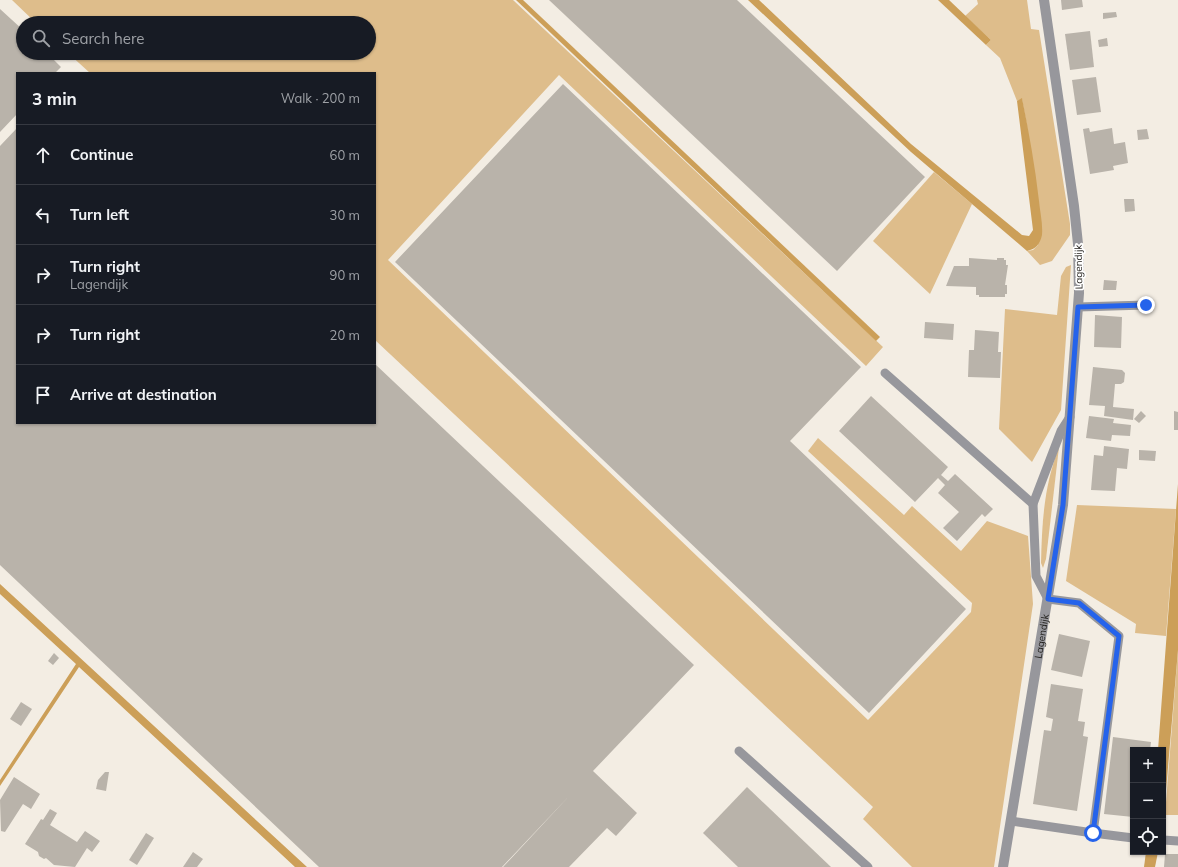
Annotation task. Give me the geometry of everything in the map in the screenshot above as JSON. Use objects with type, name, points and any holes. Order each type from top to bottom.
[{"type":"street","name":"Lagendijk","points":[[1003,867],[1063,505],[1078,307],[1078,244],[1074,206],[1044,0]]},
{"type":"lane","points":[[1078,307],[1146,305]]},
{"type":"lane","points":[[885,373],[1033,504]]},
{"type":"lane","points":[[1070,417],[1060,431],[1033,504],[1036,576],[1048,599],[1079,603],[1119,636],[1093,833]]},
{"type":"lane","points":[[739,751],[868,867]]},
{"type":"lane","points":[[1010,821],[1130,838]]},
{"type":"lane","points":[[1166,840],[1178,841]]},
{"type":"shaded area","points":[[12,0],[513,0],[883,347],[866,366],[559,75],[388,260],[868,720],[971,612],[972,603],[808,451],[818,438],[904,515],[912,506],[961,551],[987,521],[1028,536],[1033,604],[994,867],[912,867],[863,819],[873,807],[376,341],[376,72],[89,72],[76,60],[376,60],[376,16],[29,16]]},
{"type":"shaded area","points":[[516,0],[523,0],[880,337],[876,341]]},
{"type":"shaded area","points":[[748,0],[759,0],[911,144],[1022,235],[1029,236],[1033,230],[1017,101],[1022,98],[1034,162],[1042,222],[1042,235],[1037,246],[1027,251],[911,152]]},
{"type":"shaded area","points":[[938,0],[949,0],[991,40],[986,45]]},
{"type":"shaded area","points":[[977,0],[1027,0],[1031,29],[1039,30],[1070,224],[1070,235],[1052,261],[1040,265],[1027,251],[1033,250],[1038,245],[1027,126],[1022,99],[1017,101],[1000,58],[986,45],[991,40],[965,16],[978,4]]},
{"type":"shaded area","points":[[934,172],[972,204],[930,294],[873,241]]},
{"type":"shaded area","points":[[1071,265],[1061,410],[1032,462],[999,429],[1005,309],[1057,315],[1061,276],[1066,267]]},
{"type":"shaded area","points":[[1059,447],[1046,559],[1043,568],[1041,563],[1045,504],[1050,476]]},
{"type":"shaded area","points":[[1178,484],[1178,650],[1166,791],[1166,747],[1158,747]]},
{"type":"shaded area","points":[[1077,505],[1176,509],[1166,636],[1135,633],[1136,624],[1066,581]]},
{"type":"shaded area","points":[[0,584],[307,867],[295,867],[79,667],[0,786],[0,780],[76,664],[0,594]]},
{"type":"shaded area","points":[[1178,650],[1178,815],[1166,815]]},
{"type":"shaded area","points":[[1146,855],[1157,855],[1155,867],[1144,867]]},
{"type":"building","points":[[549,0],[737,0],[925,177],[837,271]]},
{"type":"building","points":[[1061,0],[1082,0],[1083,7],[1062,10]]},
{"type":"building","points":[[0,9],[16,24],[16,60],[54,60],[61,67],[56,72],[16,72],[16,115],[0,132]]},
{"type":"building","points":[[1116,12],[1117,17],[1103,19],[1103,13]]},
{"type":"building","points":[[1090,31],[1094,67],[1070,70],[1065,34]]},
{"type":"building","points":[[1107,38],[1108,46],[1099,47],[1098,40]]},
{"type":"building","points":[[1096,77],[1101,112],[1077,115],[1072,80]]},
{"type":"building","points":[[563,84],[861,367],[790,441],[966,609],[869,713],[395,262]]},
{"type":"building","points":[[1089,128],[1090,132],[1112,128],[1114,144],[1125,142],[1128,163],[1113,166],[1114,170],[1090,174],[1083,129]]},
{"type":"building","points":[[16,129],[16,424],[376,424],[376,365],[694,665],[593,771],[637,813],[616,836],[607,828],[569,867],[503,867],[571,794],[502,867],[319,867],[0,565],[0,146]]},
{"type":"building","points":[[1147,129],[1149,139],[1138,140],[1137,130]]},
{"type":"building","points":[[1124,199],[1134,199],[1135,211],[1125,212]]},
{"type":"building","points":[[969,258],[997,260],[997,258],[1004,258],[1004,260],[1006,260],[1006,265],[1008,265],[1005,285],[1007,285],[1007,294],[1005,294],[1005,297],[979,297],[979,295],[976,295],[976,287],[946,286],[954,266],[969,266]]},
{"type":"building","points":[[1104,280],[1117,281],[1116,290],[1103,290]]},
{"type":"building","points":[[1095,315],[1122,317],[1121,348],[1094,347]]},
{"type":"building","points":[[925,322],[954,324],[953,340],[924,338]]},
{"type":"building","points":[[975,330],[999,332],[998,352],[1001,352],[1000,378],[968,377],[969,350],[974,350]]},
{"type":"building","points":[[1093,367],[1122,370],[1125,373],[1124,382],[1121,384],[1115,384],[1113,407],[1134,409],[1133,420],[1104,416],[1105,406],[1089,405]]},
{"type":"building","points":[[871,396],[948,467],[941,475],[948,481],[955,474],[993,509],[985,517],[982,514],[957,541],[943,528],[959,512],[938,493],[945,485],[938,478],[915,502],[839,431]]},
{"type":"building","points":[[1141,411],[1146,416],[1139,423],[1134,419]]},
{"type":"building","points":[[1174,411],[1178,412],[1178,430],[1174,430]]},
{"type":"building","points":[[1089,416],[1114,419],[1113,423],[1131,425],[1130,436],[1112,435],[1111,441],[1086,438]]},
{"type":"building","points":[[1104,446],[1129,449],[1127,469],[1117,468],[1115,491],[1091,490],[1094,455],[1103,456]]},
{"type":"building","points":[[1139,450],[1156,451],[1155,461],[1139,460]]},
{"type":"building","points":[[1059,634],[1090,641],[1082,677],[1051,670]]},
{"type":"building","points":[[54,653],[59,658],[53,665],[48,661]]},
{"type":"building","points":[[1051,684],[1083,689],[1078,721],[1085,722],[1083,736],[1088,737],[1077,811],[1033,804],[1044,730],[1051,731],[1053,719],[1046,717]]},
{"type":"building","points":[[21,702],[32,709],[21,726],[10,719]]},
{"type":"building","points":[[1113,737],[1151,742],[1150,747],[1130,747],[1130,817],[1104,814]]},
{"type":"building","points":[[105,772],[109,772],[106,791],[96,789],[98,780]]},
{"type":"building","points":[[14,777],[40,794],[31,809],[23,804],[5,832],[1,831],[0,800]]},
{"type":"building","points":[[747,787],[831,867],[738,867],[703,833]]},
{"type":"building","points":[[50,809],[57,813],[50,825],[77,842],[85,831],[100,841],[92,852],[87,848],[75,867],[54,865],[46,858],[44,859],[39,856],[38,852],[25,844],[41,819],[43,820]]},
{"type":"building","points":[[146,833],[154,838],[137,865],[129,860]]},
{"type":"building","points":[[193,852],[203,859],[197,867],[183,867]]},
{"type":"building","points":[[1178,854],[1178,867],[1164,867],[1165,855]]},
{"type":"route","points":[[1093,833],[1119,636],[1079,603],[1048,599],[1063,505],[1078,307],[1146,305]]}]
